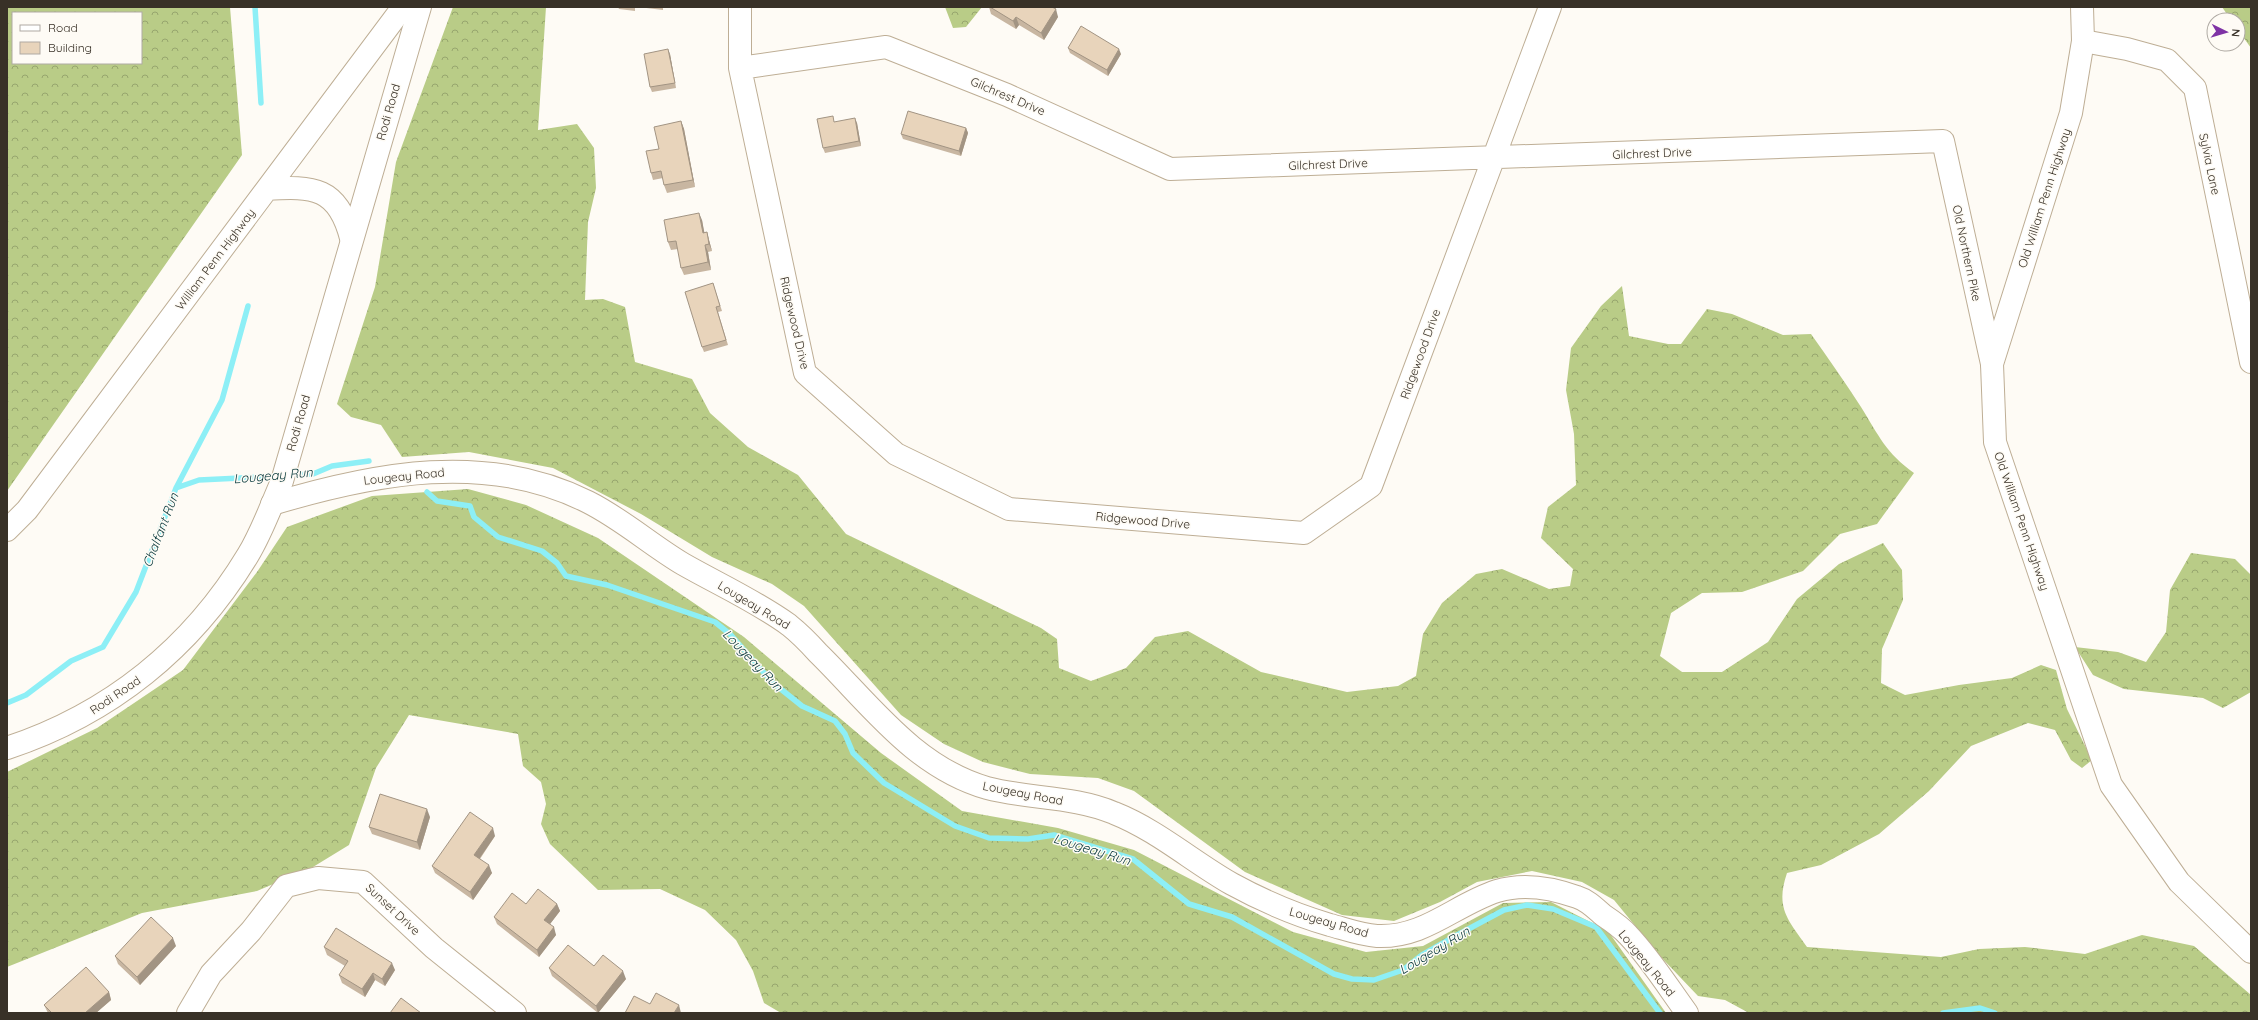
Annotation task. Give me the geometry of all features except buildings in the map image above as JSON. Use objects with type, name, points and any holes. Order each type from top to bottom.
[{"type":"main road","name":"William Penn Highway","points":[[7,530],[27,510],[403,7]]},
{"type":"main road","name":"Rodi Road","points":[[7,748],[60,728],[89,713],[138,680],[158,663],[200,620],[235,575],[260,532],[283,476],[351,238],[420,7]]},
{"type":"main road","name":"Ridgewood Drive","points":[[740,7],[740,68],[805,373],[896,454],[1009,509],[1304,533],[1371,486],[1550,7]]},
{"type":"main road","name":"Old William Penn Highway","points":[[2082,7],[2083,41],[2071,113],[1992,364],[1995,442],[2111,785],[2179,882],[2251,952]]},
{"type":"main road","name":"Sylvia Lane","points":[[2083,41],[2127,49],[2167,60],[2195,88],[2251,362]]},
{"type":"main road","name":"Gilchrest Drive","points":[[740,68],[886,47],[1007,94],[1170,169],[1943,142]]},
{"type":"main road","name":"Old Northern Pike","points":[[1943,142],[1992,364]]},
{"type":"main road","points":[[267,189],[304,189],[327,196],[343,212],[351,238]]},
{"type":"main road","name":"Lougeay Road","points":[[272,504],[359,481],[435,471],[507,475],[554,488],[594,505],[657,548],[743,596],[790,626],[889,727],[921,755],[952,774],[988,788],[1061,800],[1112,812],[1144,829],[1234,885],[1299,916],[1352,932],[1377,936],[1396,934],[1429,926],[1467,904],[1500,890],[1541,886],[1582,898],[1627,933],[1687,1013]]},
{"type":"main road","name":"William Penn Highway","points":[[7,547],[27,510]]},
{"type":"main road","points":[[7,519],[27,510]]},
{"type":"main road","name":"Sunset Drive","points":[[188,1013],[211,974],[251,931],[286,886],[318,878],[363,882],[434,948],[515,1013]]},
{"type":"green space","points":[[7,7],[230,7],[242,155],[7,491]]},
{"type":"green space","points":[[453,7],[546,7],[538,130],[577,124],[594,148],[596,188],[588,222],[585,300],[603,299],[625,307],[635,362],[692,379],[710,413],[748,447],[798,475],[846,534],[1041,628],[1057,639],[1059,668],[1091,681],[1126,668],[1155,637],[1188,631],[1261,672],[1347,692],[1398,686],[1416,676],[1423,634],[1442,603],[1476,574],[1502,569],[1549,589],[1570,586],[1573,569],[1541,538],[1548,507],[1576,485],[1574,434],[1566,390],[1571,348],[1601,306],[1622,286],[1629,336],[1668,344],[1681,344],[1707,309],[1732,314],[1783,335],[1811,334],[1849,388],[1878,435],[1896,458],[1914,473],[1877,524],[1840,534],[1803,571],[1742,592],[1702,593],[1671,613],[1660,656],[1682,672],[1722,672],[1768,642],[1797,599],[1839,564],[1883,543],[1902,570],[1903,600],[1882,649],[1881,683],[1905,695],[1959,685],[2012,678],[2041,665],[2056,670],[2067,709],[2092,760],[2082,768],[2071,760],[2055,730],[2028,723],[1971,746],[1929,791],[1879,834],[1821,865],[1787,873],[1782,896],[1783,905],[1785,913],[1794,929],[1807,947],[1941,957],[1979,949],[2025,947],[2085,954],[2142,935],[2194,946],[2251,995],[2251,1013],[1749,1013],[1725,1000],[1698,996],[1659,955],[1614,900],[1582,882],[1532,871],[1477,882],[1440,902],[1394,921],[1342,915],[1245,872],[1134,791],[1098,778],[1030,774],[983,762],[944,744],[901,715],[804,606],[772,584],[712,557],[641,514],[553,468],[469,452],[402,457],[381,425],[351,417],[337,404],[375,287],[396,162]]},
{"type":"green space","points":[[945,7],[982,7],[966,27],[953,28]]},
{"type":"green space","points":[[2222,7],[2251,7],[2251,48],[2246,41],[2246,12],[2225,12]]},
{"type":"green space","points":[[468,489],[526,505],[598,538],[744,637],[881,753],[962,811],[1058,828],[1134,850],[1293,932],[1366,952],[1423,946],[1503,903],[1551,902],[1608,931],[1666,1013],[781,1013],[764,1003],[753,971],[736,940],[705,910],[660,889],[598,890],[550,844],[541,824],[546,804],[541,782],[523,766],[518,734],[409,715],[376,768],[349,845],[313,867],[257,891],[142,913],[7,967],[7,772],[97,728],[183,670],[257,572],[287,527],[372,496]]},
{"type":"green space","points":[[2191,553],[2235,559],[2251,575],[2251,692],[2223,708],[2203,698],[2124,689],[2093,675],[2075,647],[2118,652],[2146,662],[2166,632],[2170,590]]},
{"type":"waterway","name":"Chalfant Run","points":[[255,7],[261,103]]},
{"type":"waterway","name":"Chalfant Run","points":[[7,703],[26,695],[71,661],[103,647],[136,592],[176,488],[222,400],[248,306]]},
{"type":"waterway","name":"Lougeay Run","points":[[290,475],[313,474],[332,466],[369,461]]},
{"type":"waterway","name":"Lougeay Run","points":[[176,488],[199,480],[279,476]]},
{"type":"waterway","name":"Lougeay Run","points":[[427,492],[437,501],[470,506],[474,517],[498,537],[542,551],[557,563],[566,576],[607,585],[715,622],[731,635],[772,682],[802,706],[835,721],[845,734],[853,753],[884,783],[955,826],[989,838],[1028,839],[1054,835],[1133,859],[1189,904],[1232,917],[1334,974],[1352,979],[1374,980],[1403,970],[1422,955],[1504,910],[1527,905],[1553,909],[1596,927],[1660,1013]]},
{"type":"waterway","name":"Lougeay Run","points":[[1943,1013],[1980,1008],[1995,1013]]}]
